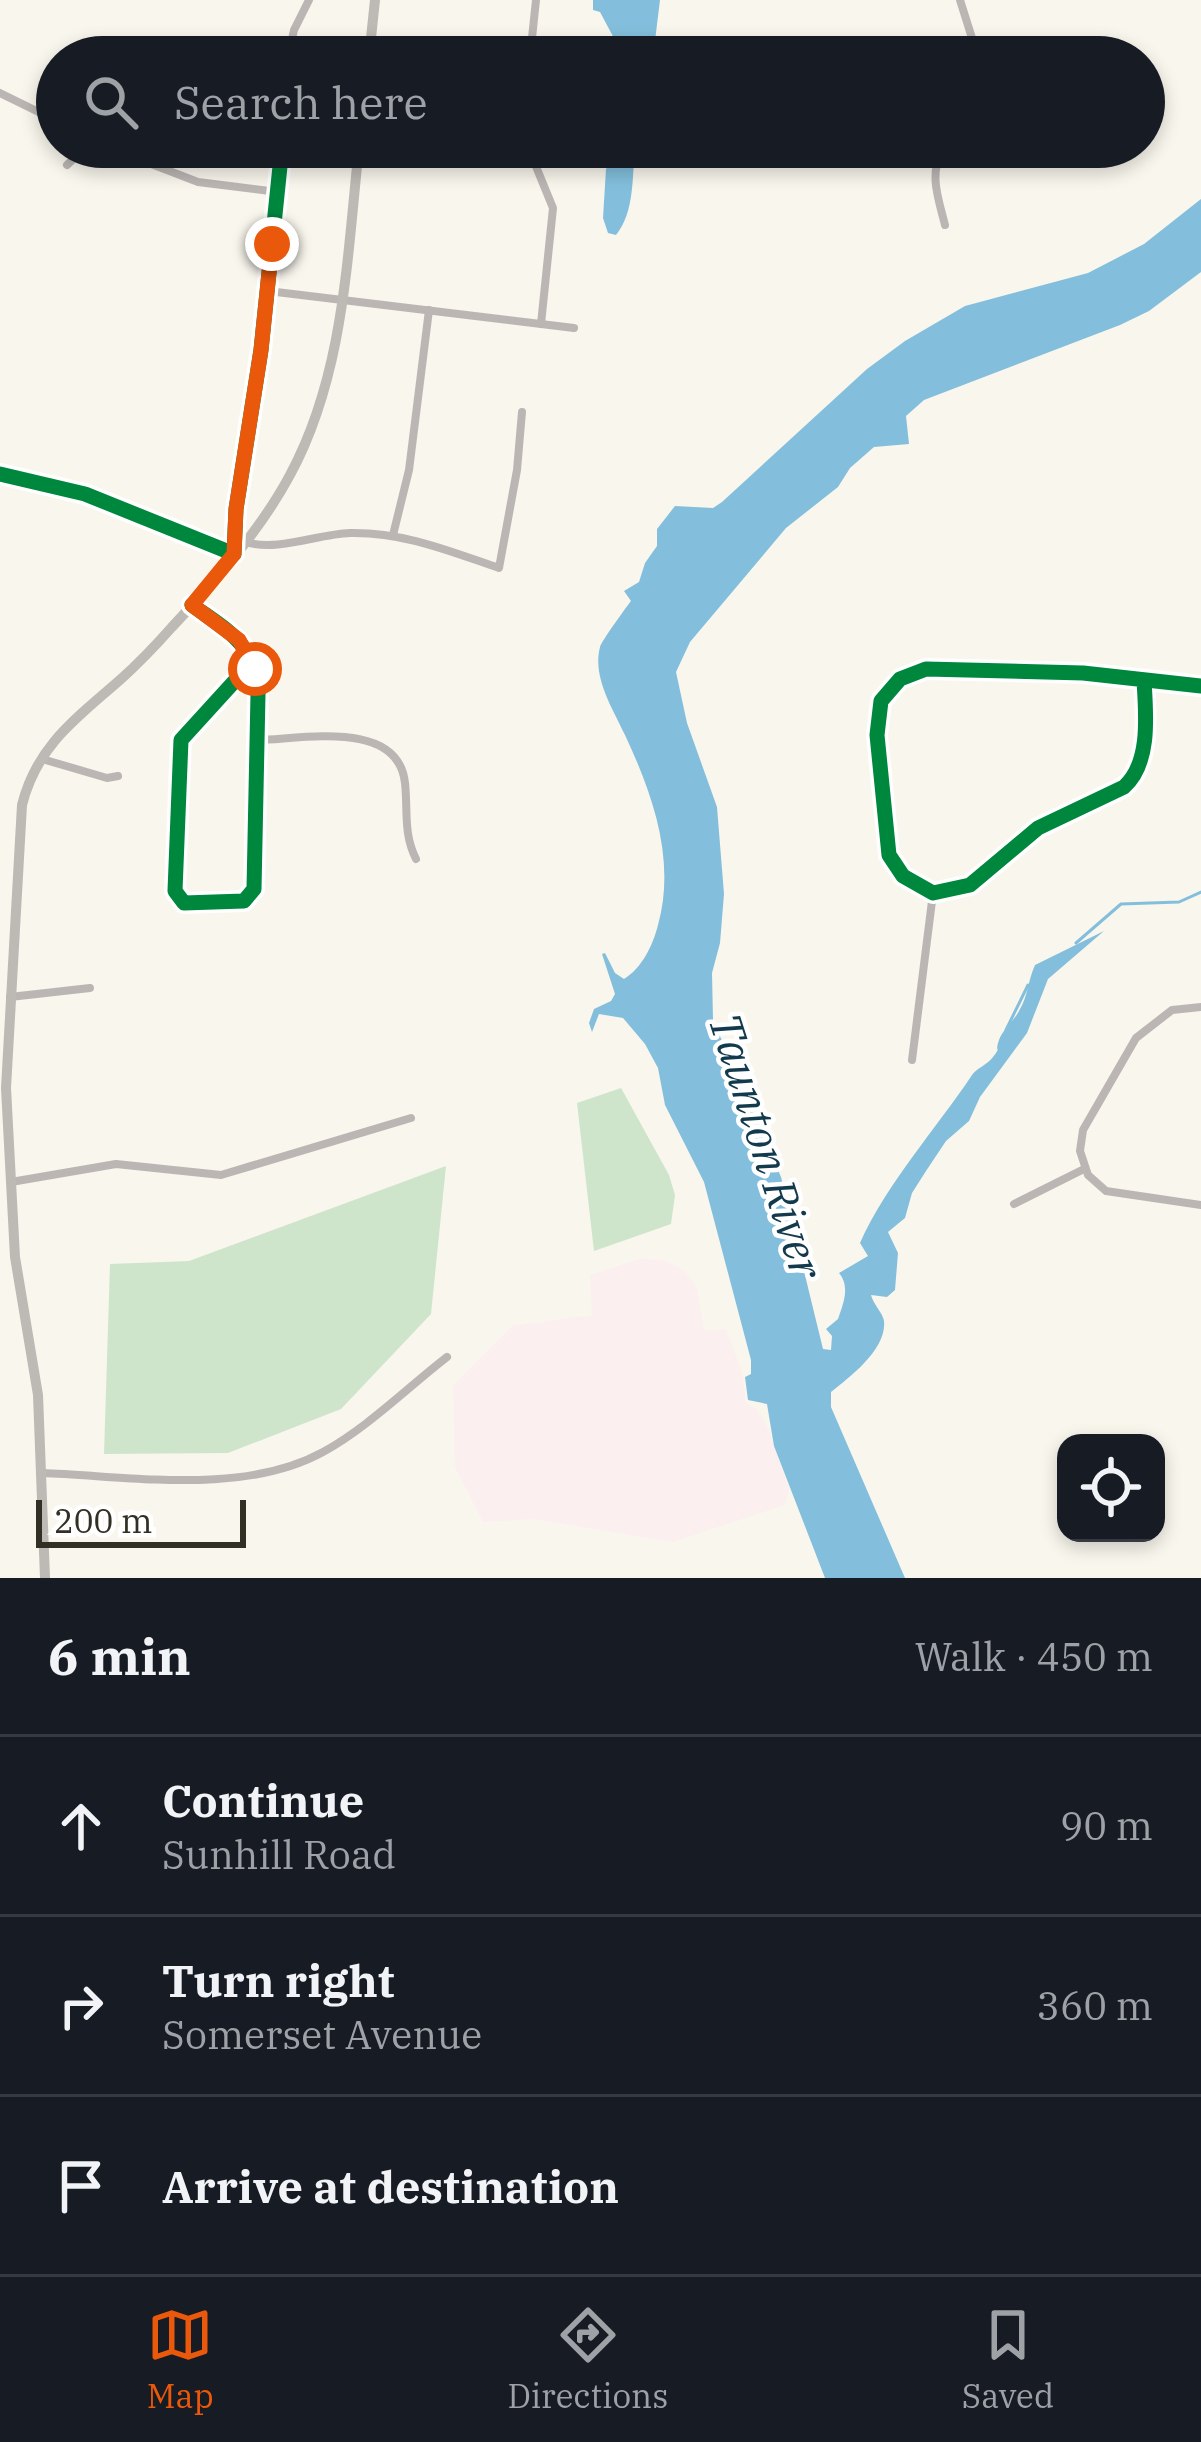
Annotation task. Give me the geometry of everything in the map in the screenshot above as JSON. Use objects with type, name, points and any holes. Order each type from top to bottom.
[{"type":"main road","points":[[371,36],[375,0]]},
{"type":"main road","points":[[46,1578],[38,1395],[15,1257],[6,1076],[22,805],[40,758],[62,728],[130,671],[192,605],[274,501],[302,449],[329,375],[357,168]]},
{"type":"street","points":[[293,36],[309,0]]},
{"type":"street","points":[[532,36],[536,0]]},
{"type":"street","points":[[960,0],[971,36]]},
{"type":"street","points":[[0,93],[36,111]]},
{"type":"street","points":[[162,168],[198,182],[278,192]]},
{"type":"street","points":[[0,474],[87,495],[234,554],[281,168]]},
{"type":"street","points":[[537,168],[554,208],[541,324]]},
{"type":"street","points":[[934,168],[946,225]]},
{"type":"street","points":[[268,291],[574,328]]},
{"type":"street","points":[[393,536],[406,486],[429,310]]},
{"type":"street","points":[[244,542],[262,545],[334,534],[393,536],[501,567],[518,470],[522,412]]},
{"type":"street","points":[[192,605],[230,632],[253,661],[258,682],[254,889],[250,898],[187,903],[175,891],[181,740],[253,661]]},
{"type":"street","points":[[1144,681],[1141,755],[1131,781],[1039,828],[970,885],[933,893],[903,876],[887,847],[876,721],[889,689],[903,677],[926,669],[1083,673],[1201,686]]},
{"type":"street","points":[[257,740],[364,739],[386,747],[403,771],[406,833],[416,859]]},
{"type":"street","points":[[40,758],[106,778],[118,776]]},
{"type":"street","points":[[912,1060],[933,893]]},
{"type":"street","points":[[0,896],[14,897]]},
{"type":"street","points":[[9,998],[90,988]]},
{"type":"street","points":[[1201,1007],[1165,1014],[1136,1038],[1084,1130],[1080,1151],[1084,1169],[1113,1194],[1201,1205]]},
{"type":"street","points":[[11,1182],[116,1164],[221,1175],[411,1118]]},
{"type":"street","points":[[1014,1204],[1084,1169]]},
{"type":"street","points":[[42,1473],[218,1479],[269,1473],[334,1446],[447,1357]]},
{"type":"shaded area","points":[[639,1259],[664,1260],[684,1270],[697,1287],[704,1330],[726,1329],[742,1372],[746,1403],[757,1409],[769,1430],[789,1489],[785,1505],[673,1542],[533,1519],[483,1522],[455,1467],[453,1385],[512,1326],[592,1315],[590,1275]]},
{"type":"green space","points":[[621,1088],[669,1175],[675,1195],[671,1224],[594,1251],[577,1103]]},
{"type":"green space","points":[[446,1166],[431,1314],[341,1409],[228,1453],[104,1454],[110,1264],[189,1261]]},
{"type":"water","points":[[593,0],[660,0],[656,36],[613,36],[600,12],[593,10]]},
{"type":"water","points":[[634,168],[630,205],[616,235],[608,233],[603,218],[606,169]]},
{"type":"water","name":"Taunton River","points":[[1201,199],[1201,272],[1149,311],[1120,325],[924,400],[906,416],[909,444],[874,447],[850,468],[838,487],[786,528],[690,642],[676,672],[687,723],[717,807],[724,894],[712,973],[713,1020],[781,1177],[823,1349],[831,1350],[832,1336],[826,1329],[838,1319],[844,1300],[839,1273],[868,1256],[860,1243],[871,1221],[972,1075],[997,1051],[1001,1036],[1023,1004],[1035,965],[1104,931],[1048,979],[1027,1033],[980,1097],[969,1121],[946,1141],[926,1171],[912,1193],[905,1218],[888,1232],[898,1253],[895,1290],[887,1297],[871,1295],[883,1318],[880,1342],[831,1392],[831,1407],[905,1578],[825,1578],[774,1446],[767,1404],[748,1400],[745,1377],[751,1374],[751,1360],[704,1182],[665,1105],[658,1068],[623,1018],[599,1014],[592,1032],[589,1023],[594,1009],[615,994],[602,954],[624,979],[650,948],[663,901],[664,876],[652,804],[601,681],[600,647],[631,601],[624,591],[639,582],[657,546],[657,529],[675,506],[713,508],[722,502],[867,369],[905,341],[965,306],[1088,273],[1144,244]]},
{"type":"waterway","points":[[1076,943],[1121,904],[1179,902],[1201,892]]},
{"type":"waterway","points":[[1006,1030],[1028,985]]},
{"type":"cycle path","points":[[0,474],[85,494],[234,554],[280,168]]},
{"type":"cycle path","points":[[192,605],[238,640],[252,662],[256,677],[254,889],[244,901],[184,903],[175,891],[181,740],[253,661]]},
{"type":"cycle path","points":[[1144,681],[1143,752],[1124,787],[1038,828],[970,885],[933,893],[903,876],[889,855],[877,735],[881,701],[900,679],[926,669],[1083,673],[1201,686]]},
{"type":"route","points":[[255,669],[239,640],[192,605],[234,554],[272,244]]}]
